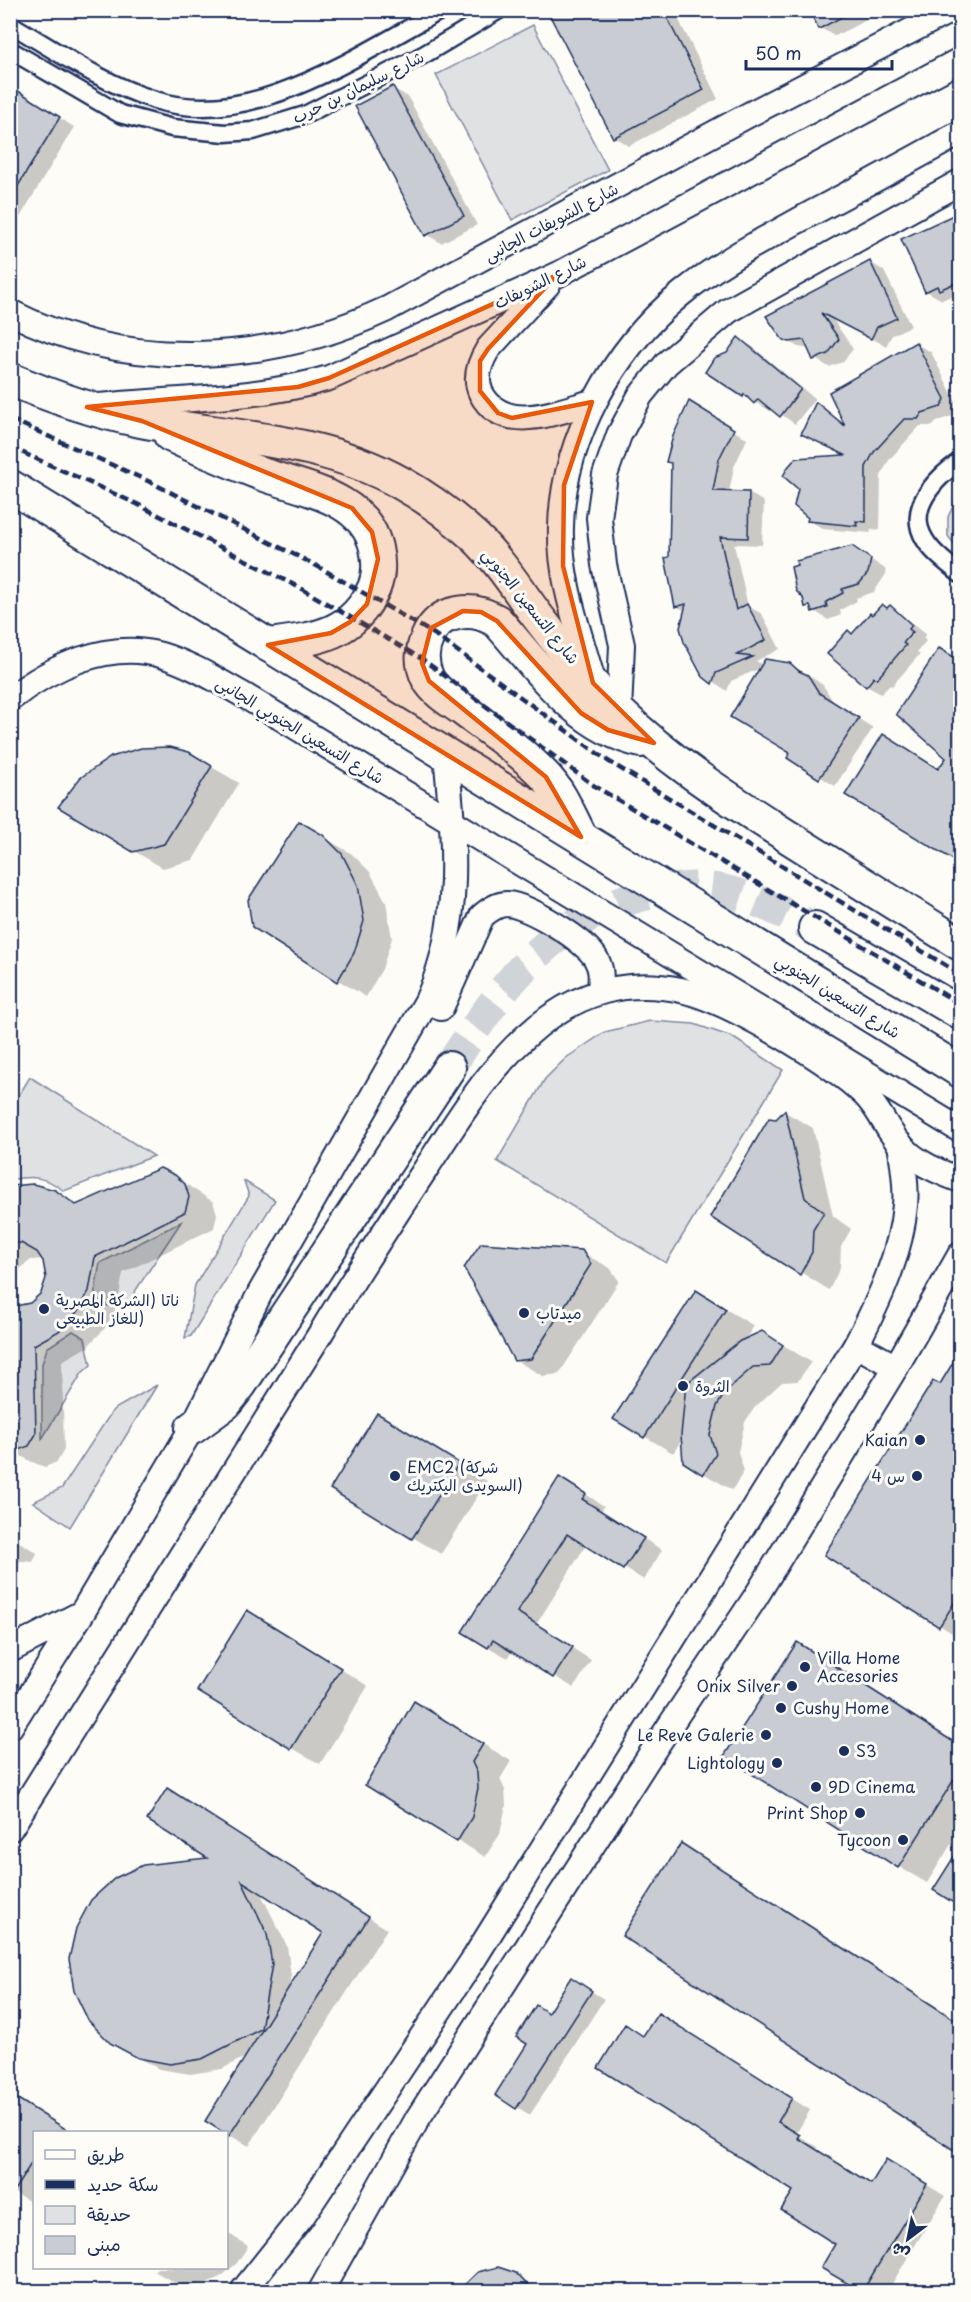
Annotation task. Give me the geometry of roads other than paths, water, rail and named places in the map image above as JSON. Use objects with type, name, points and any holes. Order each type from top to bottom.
[{"type":"highway","name":"شارع التسعين الجنوبي","points":[[10,379],[87,407],[141,421],[280,441],[337,456],[399,482],[440,507],[476,538],[508,574],[559,644],[619,712],[654,743],[736,804],[960,944]]},
{"type":"highway","points":[[141,421],[221,458],[316,491],[352,508],[372,532],[378,559],[376,583],[367,604],[350,622],[331,633],[268,645]]},
{"type":"highway","name":"شارع التسعين الجنوبي","points":[[10,486],[960,1071]]},
{"type":"highway","points":[[581,837],[560,794],[546,777],[528,759],[442,694],[429,681],[422,663],[423,645],[431,628],[445,616],[463,610],[481,612],[497,621],[581,713],[608,730],[654,743]]},
{"type":"highway","points":[[815,928],[960,1013]]},
{"type":"highway","points":[[192,1428],[226,1403],[240,1384],[449,1068]]},
{"type":"street","name":"شارع سليمان بن حرب","points":[[10,24],[113,84],[157,101],[214,107],[245,103],[286,92],[442,10]]},
{"type":"street","name":"شارع سليمان بن حرب","points":[[10,50],[120,114],[172,128],[225,132],[253,131],[305,116],[425,54],[499,10]]},
{"type":"street","name":"شارع الشويفات الجانبى","points":[[10,312],[62,335],[128,350],[195,354],[228,353],[294,343],[357,323],[951,10]]},
{"type":"street","name":"شارع الشويفات","points":[[87,407],[168,399],[258,394],[298,387],[329,378],[557,275],[960,60]]},
{"type":"street","points":[[594,683],[563,566],[561,526],[564,485],[576,443],[592,402],[648,326],[679,295],[714,269],[753,245],[960,134]]},
{"type":"street","points":[[619,712],[622,645],[604,565],[599,518],[605,475],[619,435],[640,396],[667,363],[728,311],[960,182]]},
{"type":"street","points":[[557,275],[488,349],[480,361],[477,376],[480,391],[487,403],[498,413],[513,418],[541,415],[592,402]]},
{"type":"street","points":[[960,461],[932,484],[922,504],[920,529],[934,552],[960,574]]},
{"type":"street","name":"شارع التسعين الجنوبي الجانبى","points":[[10,699],[45,675],[74,661],[116,652],[141,651],[160,655],[204,673],[452,821],[804,1042]]},
{"type":"street","points":[[10,1727],[82,1613],[192,1428],[260,1293],[427,1001],[437,979],[453,914],[452,821],[446,754]]},
{"type":"street","points":[[319,1192],[353,1153],[414,1055],[448,993],[475,929],[482,916],[491,908],[506,904],[533,912],[584,944],[595,956],[601,969],[600,990]]},
{"type":"street","points":[[10,1829],[351,1283],[478,1090],[508,1053],[537,1026],[569,1003],[600,990],[652,987],[680,990],[707,997],[804,1042],[960,1130]]},
{"type":"street","points":[[804,1042],[863,1093],[910,1157],[924,1166],[960,1180]]},
{"type":"street","points":[[242,2292],[301,2218],[488,1937],[856,1345],[893,1263],[901,1233],[906,1203],[900,1144]]},
{"type":"street","points":[[320,2292],[418,2118],[649,1757],[754,1598],[896,1367],[960,1254]]},
{"type":"street","points":[[856,1345],[896,1367]]},
{"type":"street","points":[[10,1650],[82,1613]]},
{"type":"tunnel","points":[[449,1068],[486,1013],[527,964],[550,942],[575,924],[604,909],[654,893],[681,888],[708,888],[750,898],[815,928]]},
{"type":"railway","points":[[10,419],[148,481],[317,566],[434,634],[608,761],[960,974]]},
{"type":"railway","points":[[10,447],[137,504],[302,589],[422,659],[593,785],[960,1004]]},
{"type":"place","name":"ناتا (الشركة المصرية للغاز الطبيعى)","points":[[44,1309]]},
{"type":"place","name":"ميدتاب","points":[[524,1313]]},
{"type":"place","name":"الثروة","points":[[683,1386]]},
{"type":"place","name":"Kaian","points":[[920,1440]]},
{"type":"place","name":"EMC2 (شركة السويدى اليكتريك)","points":[[395,1476]]},
{"type":"place","name":"س 4","points":[[917,1476]]},
{"type":"place","name":"Villa Home Accesories","points":[[805,1667]]},
{"type":"place","name":"Onix Silver","points":[[792,1686]]},
{"type":"place","name":"Cushy Home","points":[[781,1708]]},
{"type":"place","name":"Le Reve Galerie","points":[[766,1735]]},
{"type":"place","name":"S3","points":[[844,1751]]},
{"type":"place","name":"Lightology","points":[[777,1763]]},
{"type":"place","name":"9D Cinema","points":[[816,1787]]},
{"type":"place","name":"Print Shop","points":[[860,1813]]},
{"type":"place","name":"Tycoon","points":[[903,1840]]}]
